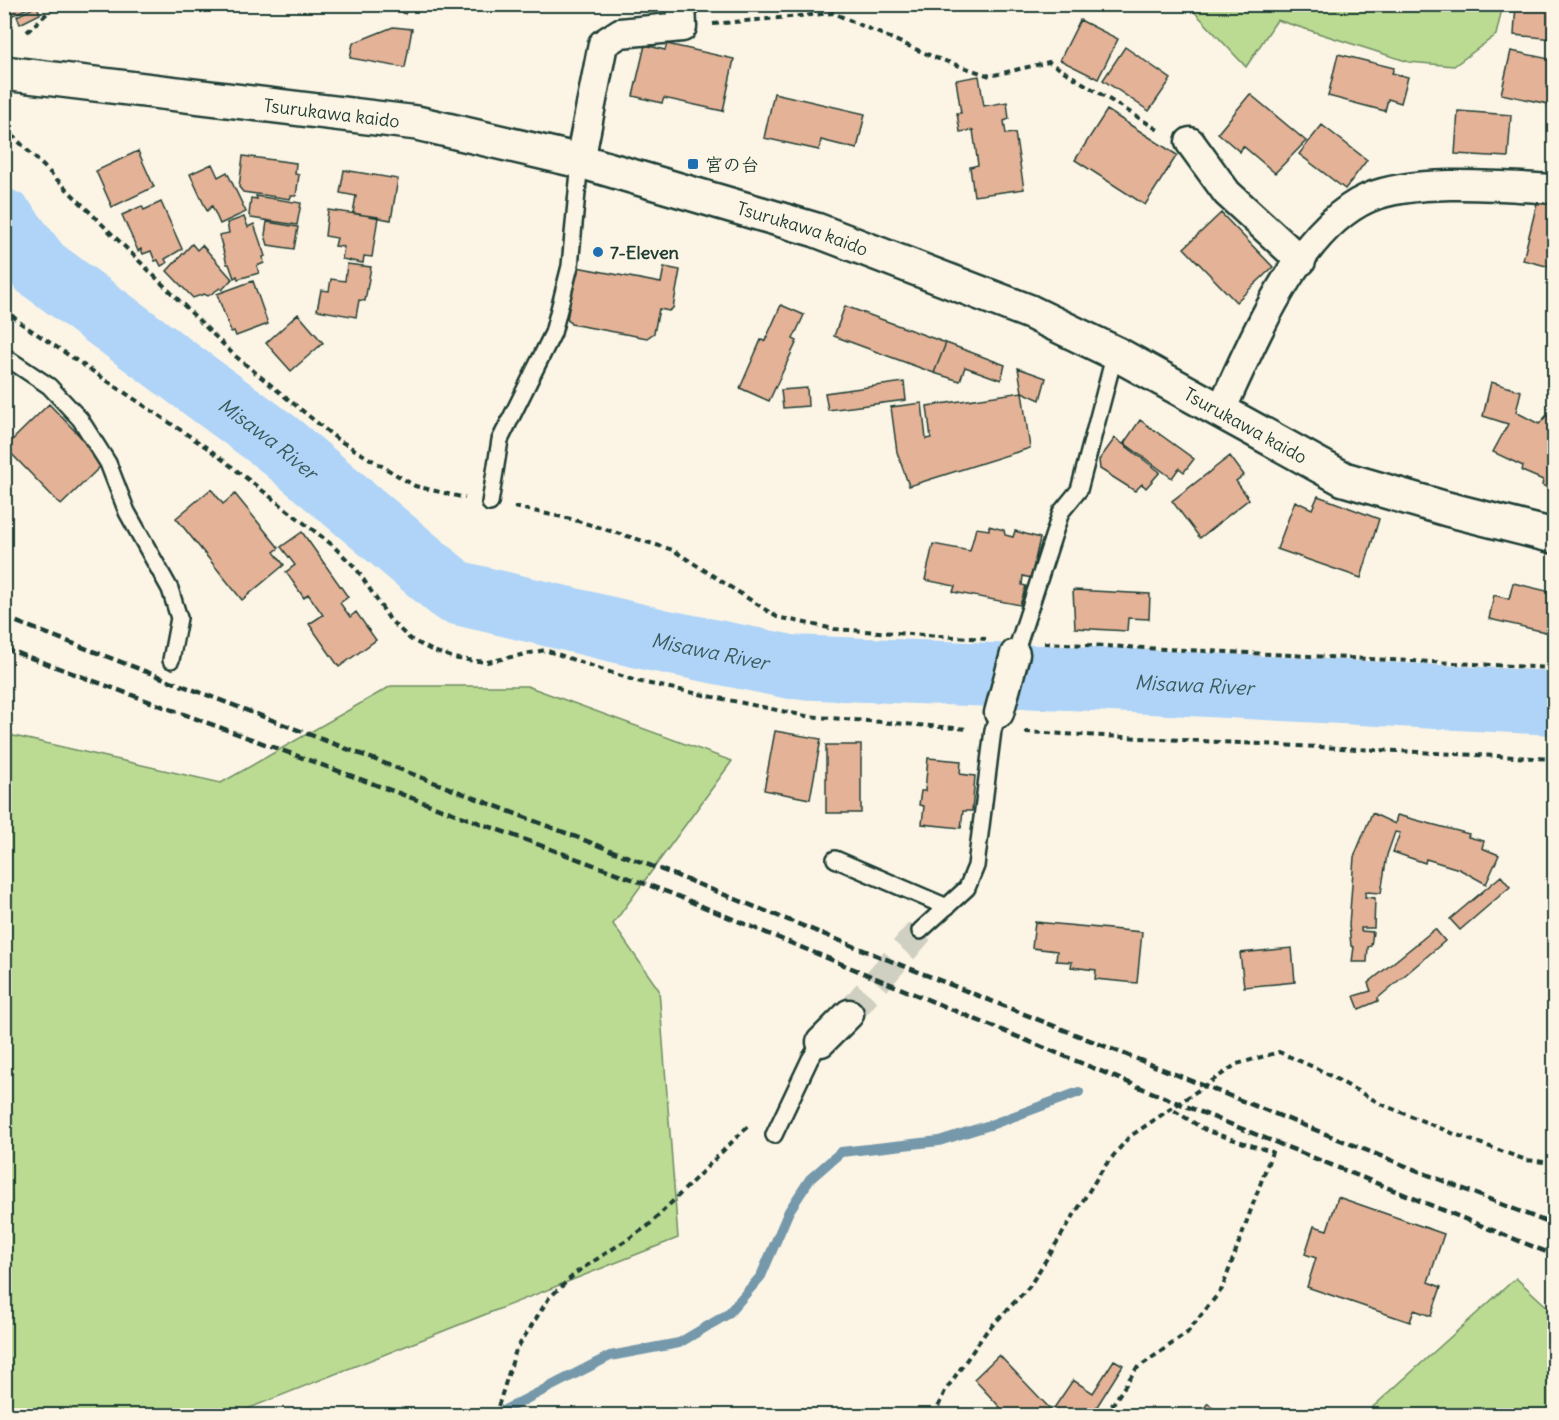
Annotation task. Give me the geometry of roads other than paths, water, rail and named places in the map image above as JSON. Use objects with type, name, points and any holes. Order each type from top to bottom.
[{"type":"main road","name":"Tsurukawa kaido","points":[[4,73],[417,123],[580,161],[816,230],[1030,312],[1114,353],[1344,479],[1447,509],[1554,536]]},
{"type":"street","points":[[580,161],[603,44],[620,33],[681,16]]},
{"type":"street","points":[[1190,142],[1227,193],[1301,261]]},
{"type":"street","points":[[1220,412],[1273,300],[1326,228],[1348,210],[1369,198],[1430,187],[1554,189]]},
{"type":"street","points":[[996,722],[1017,648]]},
{"type":"street","points":[[821,1042],[849,1014]]},
{"type":"lane","points":[[490,502],[500,440],[556,322],[570,266],[580,161]]},
{"type":"lane","points":[[1017,648],[1061,512],[1078,490],[1114,353]]},
{"type":"lane","points":[[4,356],[49,386],[80,419],[108,463],[127,512],[170,589],[180,618],[171,660]]},
{"type":"lane","points":[[920,931],[967,888],[976,866],[996,722]]},
{"type":"lane","points":[[835,859],[947,908]]},
{"type":"lane","points":[[774,1135],[810,1059],[821,1042]]},
{"type":"waterway","name":"Misawa River","points":[[4,221],[40,268],[276,442],[454,592],[657,640],[791,667],[1093,679],[1554,703]]},
{"type":"waterway","points":[[493,1416],[610,1356],[679,1343],[728,1314],[761,1276],[789,1211],[810,1179],[841,1152],[939,1141],[1079,1092]]},
{"type":"tunnel","points":[[849,1014],[920,931]]},
{"type":"railway","points":[[4,617],[675,875],[1554,1225]]},
{"type":"railway","points":[[4,648],[670,893],[1156,1094],[1554,1255]]},
{"type":"place","name":"宮の台","points":[[693,164]]},
{"type":"place","name":"7-Eleven","points":[[598,252]]}]
